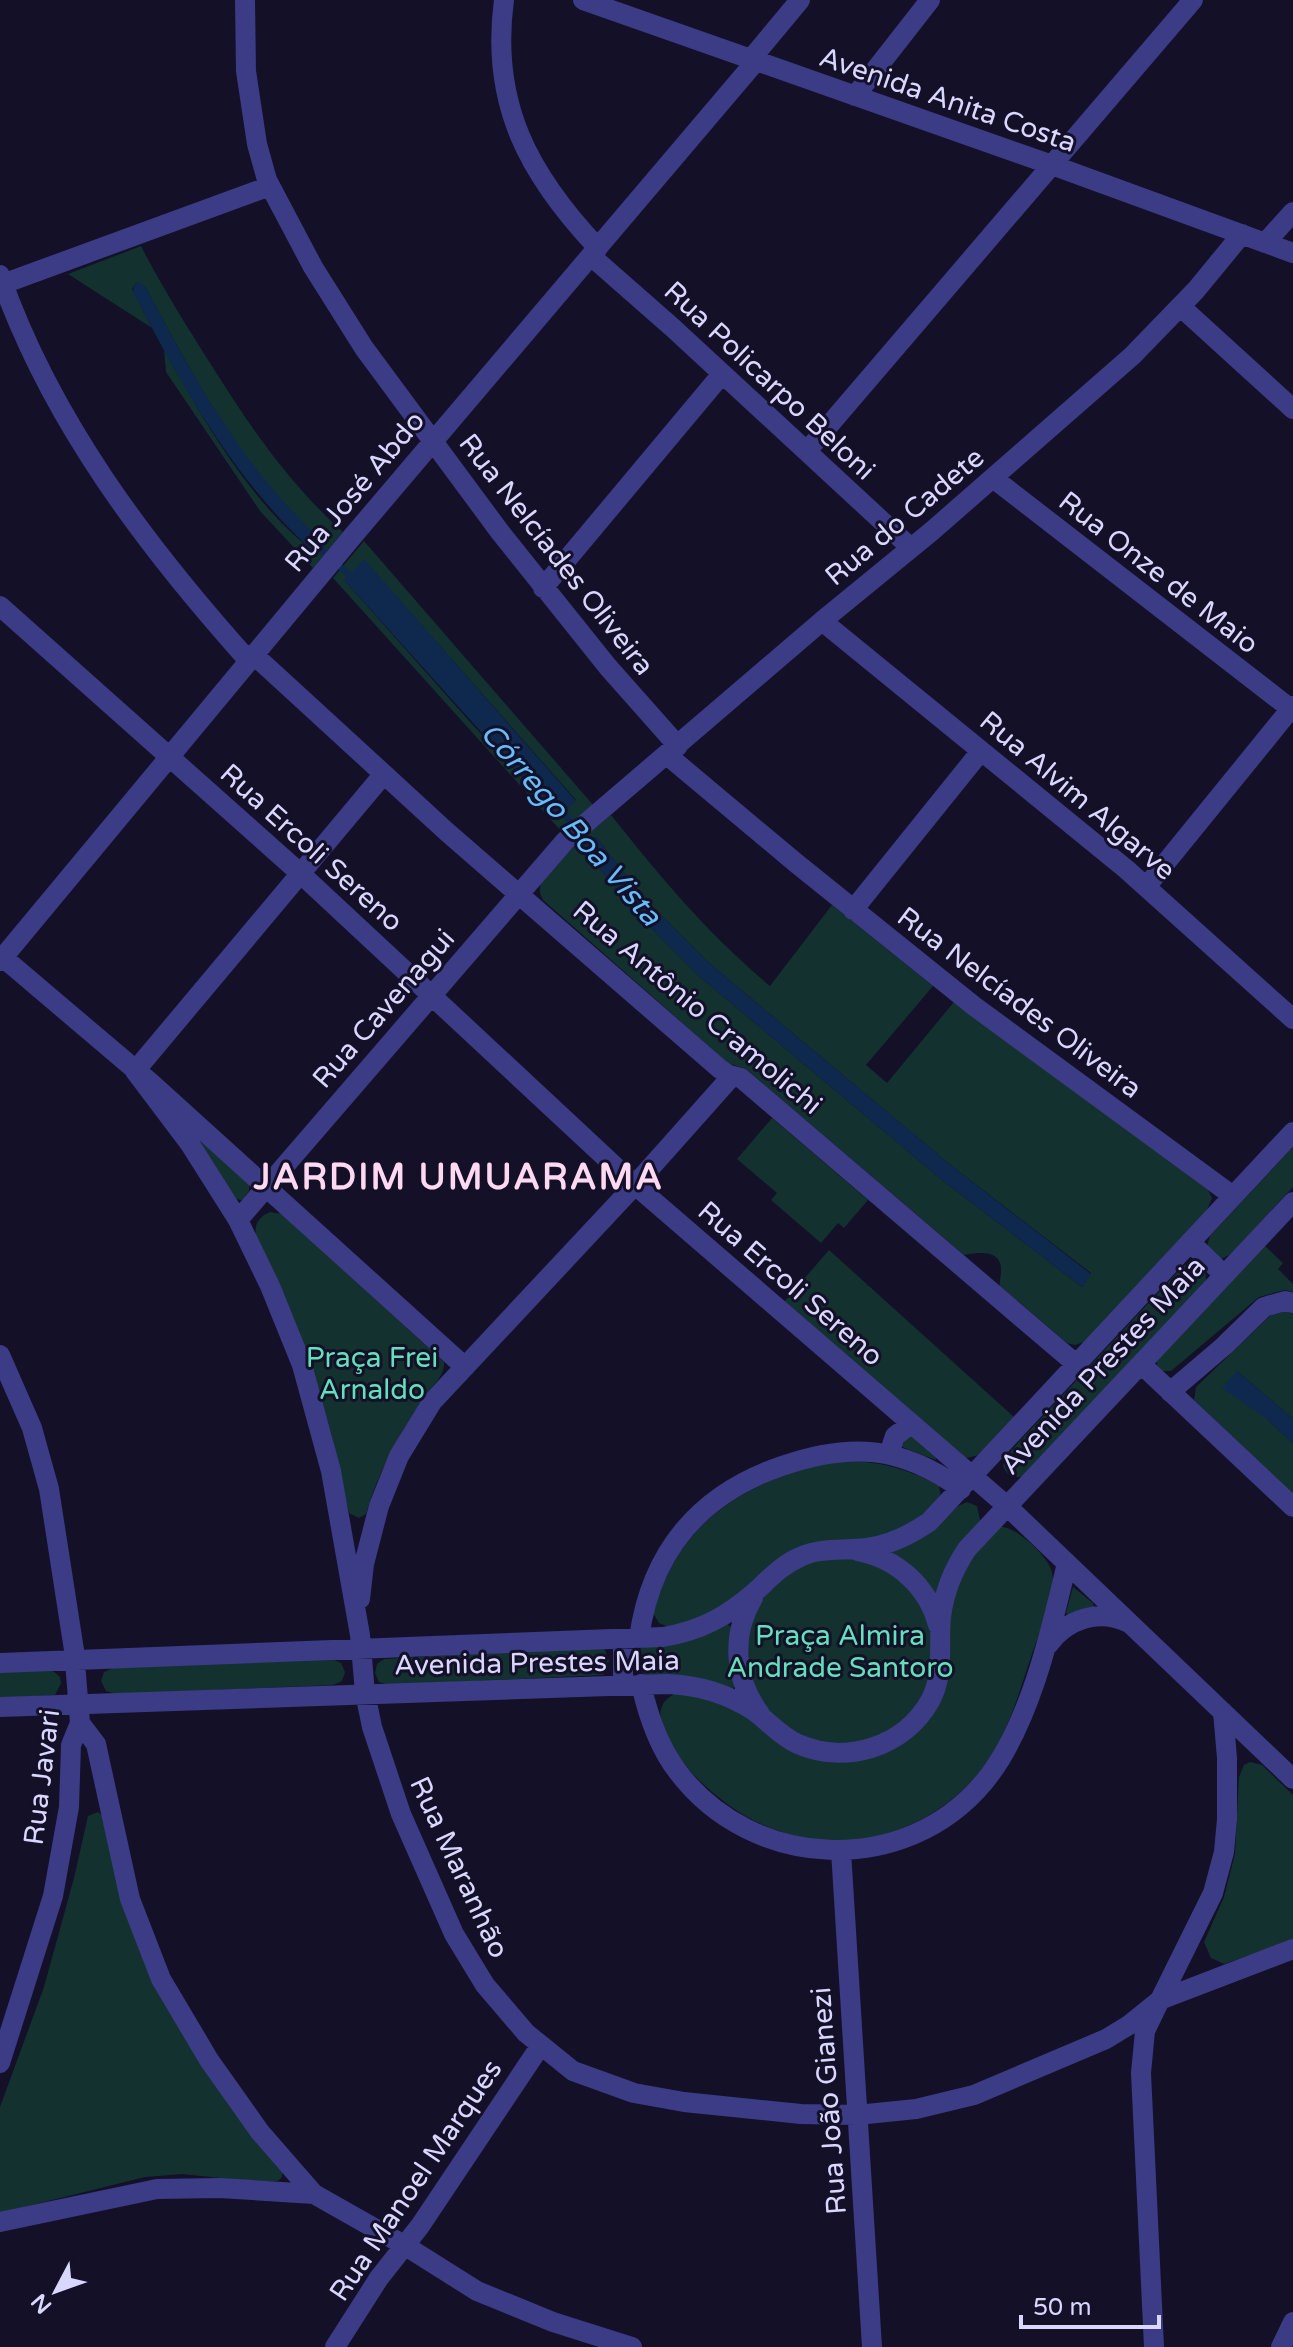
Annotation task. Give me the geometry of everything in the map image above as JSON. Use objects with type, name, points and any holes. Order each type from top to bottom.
[{"type":"street","name":"Rua Nelcíades Oliveira","points":[[245,0],[246,71],[257,144],[270,186],[338,308],[383,374],[543,588],[672,751],[853,910],[974,1006],[1233,1196]]},
{"type":"street","name":"Rua Policarpo Beloni","points":[[504,0],[502,59],[510,105],[526,151],[551,196],[594,252],[910,547]]},
{"type":"street","name":"Avenida Anita Costa","points":[[583,0],[1293,253]]},
{"type":"street","name":"Rua José Abdo","points":[[1,958],[327,566],[594,252],[800,0]]},
{"type":"street","points":[[855,96],[930,0]]},
{"type":"street","points":[[807,451],[1193,0]]},
{"type":"street","points":[[3,283],[270,186]]},
{"type":"street","points":[[1265,243],[1293,212]]},
{"type":"street","name":"Rua do Cadete","points":[[579,830],[1132,356],[1181,307],[1242,234]]},
{"type":"street","name":"Rua Antônio Cramolichi","points":[[3,283],[43,374],[96,466],[159,557],[251,657],[720,1069],[743,1079],[1076,1364]]},
{"type":"street","points":[[1181,307],[1293,409]]},
{"type":"street","points":[[543,588],[722,374]]},
{"type":"street","name":"Rua Onze de Maio","points":[[993,478],[1292,708]]},
{"type":"street","name":"Rua Ercoli Sereno","points":[[0,606],[301,874],[635,1185],[911,1424],[966,1483],[1007,1506],[1293,1779]]},
{"type":"street","name":"Rua Alvim Algarve","points":[[822,621],[1146,887],[1293,1019]]},
{"type":"street","points":[[1146,887],[1292,708]]},
{"type":"street","points":[[853,910],[981,751]]},
{"type":"street","points":[[135,1071],[383,775]]},
{"type":"street","name":"Rua Cavenagui","points":[[238,1220],[519,893],[579,830]]},
{"type":"street","name":"Rua Maranhão","points":[[1,958],[135,1071],[465,1367]]},
{"type":"street","name":"Rua Maranhão","points":[[135,1071],[190,1144],[238,1220],[276,1299],[302,1365],[324,1438],[360,1642],[365,1693],[380,1756],[454,1934],[497,2002],[573,2071],[634,2093],[710,2105],[801,2114],[857,2115],[916,2109],[974,2095],[1106,2039],[1160,2000],[1213,1893],[1224,1852],[1228,1786],[1223,1712]]},
{"type":"street","points":[[360,1642],[364,1564],[377,1511],[388,1480],[412,1432],[432,1402],[635,1185],[732,1076]]},
{"type":"street","name":"Avenida Prestes Maia","points":[[0,1663],[360,1642],[663,1637],[701,1629],[742,1603],[771,1575],[799,1557],[815,1552],[886,1544],[917,1530],[934,1517],[1293,1132]]},
{"type":"street","name":"Avenida Prestes Maia","points":[[0,1707],[79,1714],[365,1693],[681,1684],[737,1701],[795,1743],[828,1753],[862,1751],[886,1742],[908,1728],[929,1702],[941,1669],[940,1632],[945,1597],[958,1562],[976,1538],[1293,1202]]},
{"type":"street","points":[[1190,1242],[1224,1275]]},
{"type":"street","points":[[1170,1392],[1264,1307],[1285,1301],[1293,1303]]},
{"type":"street","name":"Rua Javari","points":[[0,1355],[22,1401],[41,1458],[54,1520],[79,1714],[71,1745],[69,1807],[53,1896],[0,2063]]},
{"type":"street","points":[[1141,1364],[1293,1507]]},
{"type":"street","points":[[889,1454],[895,1436],[911,1424]]},
{"type":"street","points":[[966,1483],[889,1454],[863,1451],[823,1453],[763,1472],[722,1494],[687,1526],[660,1566],[631,1638],[632,1684],[664,1751],[678,1772],[710,1806],[749,1831],[771,1840],[817,1850],[841,1851],[886,1845],[929,1827],[966,1801],[983,1784],[1009,1745],[1043,1655],[1067,1563]]},
{"type":"street","points":[[336,1500],[346,1516],[354,1521],[364,1520],[377,1511]]},
{"type":"street","points":[[849,1549],[881,1558],[910,1576],[930,1603],[940,1632]]},
{"type":"street","points":[[759,1588],[739,1632],[738,1657],[749,1697],[766,1721]]},
{"type":"street","points":[[1043,1655],[1055,1636],[1075,1622],[1104,1616],[1133,1625]]},
{"type":"street","points":[[79,1714],[96,1744],[130,1899],[161,1979],[209,2060],[260,2132],[292,2169],[314,2194],[477,2291],[553,2322],[632,2347]]},
{"type":"street","points":[[69,1807],[89,1802],[109,1810]]},
{"type":"street","name":"Rua João Gianezi","points":[[841,1851],[872,2347]]},
{"type":"street","points":[[1154,2347],[1141,2073],[1145,2031],[1160,2000],[1293,1949]]},
{"type":"street","name":"Rua Manoel Marques","points":[[335,2347],[379,2278],[541,2045]]},
{"type":"street","points":[[280,2190],[288,2189],[293,2184],[292,2169]]},
{"type":"street","points":[[0,2222],[157,2189],[280,2190],[314,2194]]},
{"type":"street","points":[[1281,2347],[1293,2322]]},
{"type":"green space","points":[[141,246],[183,320],[255,431],[304,494],[343,532],[313,568],[260,511],[166,372],[164,350],[213,433],[250,486],[293,534],[317,554],[325,544],[296,516],[246,456],[202,390],[145,286],[136,283],[132,289],[152,328],[68,274]]},
{"type":"green space","points":[[364,541],[594,806],[562,832],[333,578]],"holes":[[[364,560],[576,800],[558,816],[345,581]]]},
{"type":"green space","points":[[611,815],[686,905],[770,986],[832,905],[933,986],[866,1065],[887,1083],[954,1002],[1208,1190],[1212,1198],[1207,1210],[1084,1342],[1075,1345],[1067,1343],[1000,1286],[1001,1265],[998,1259],[988,1254],[964,1255],[746,1069],[728,1063],[543,900],[540,888],[550,870]],"holes":[[[596,837],[643,897],[710,964],[953,1167],[1091,1273],[1082,1287],[942,1180],[699,976],[631,908],[583,847]]]},
{"type":"green space","points":[[772,1118],[868,1200],[844,1228],[838,1223],[821,1243],[771,1200],[777,1193],[737,1159]]},
{"type":"green space","points":[[198,1138],[249,1184],[249,1191],[242,1200],[236,1199]]},
{"type":"green space","points":[[1293,1147],[1293,1187],[1231,1254],[1221,1259],[1207,1246],[1210,1236]]},
{"type":"green space","name":"Praça Frei Arnaldo","points":[[270,1212],[282,1214],[444,1362],[440,1377],[423,1398],[390,1454],[366,1514],[359,1518],[349,1513],[332,1436],[310,1362],[256,1237],[258,1222]]},
{"type":"green space","points":[[1264,1245],[1283,1263],[1278,1269],[1293,1284],[1293,1292],[1285,1290],[1259,1297],[1171,1371],[1161,1371],[1157,1360]]},
{"type":"green space","points":[[829,1250],[1014,1417],[979,1455],[966,1458],[784,1302]]},
{"type":"green space","points":[[1192,1261],[1205,1269],[1203,1285],[1023,1476],[1008,1474],[1003,1465],[1007,1455],[1183,1266]]},
{"type":"green space","points":[[1285,1311],[1293,1314],[1293,1419],[1237,1371],[1268,1420],[1293,1443],[1293,1495],[1194,1400],[1196,1387],[1270,1316]]},
{"type":"green space","points":[[911,1436],[936,1460],[902,1447],[905,1437]]},
{"type":"green space","points":[[843,1460],[904,1470],[939,1486],[941,1497],[924,1516],[884,1537],[849,1542],[737,1597],[698,1621],[668,1627],[659,1623],[653,1613],[665,1579],[681,1551],[723,1507],[778,1478]]},
{"type":"green space","points":[[967,1502],[977,1506],[980,1520],[936,1598],[889,1552],[933,1528]]},
{"type":"green space","points":[[1000,1527],[1022,1536],[1045,1558],[1052,1572],[1052,1590],[1018,1698],[1000,1740],[986,1764],[948,1802],[900,1829],[874,1837],[820,1840],[801,1837],[766,1826],[735,1810],[693,1774],[671,1745],[661,1721],[661,1710],[665,1701],[675,1694],[706,1697],[721,1703],[792,1750],[913,1734],[958,1582],[973,1554]]},
{"type":"green space","name":"Praça Almira Andrade Santoro","points":[[840,1558],[876,1565],[906,1585],[926,1615],[933,1651],[926,1687],[906,1717],[876,1737],[840,1744],[804,1737],[774,1717],[754,1687],[747,1651],[754,1615],[774,1585],[804,1565]]},
{"type":"green space","points":[[1073,1587],[1093,1603],[1094,1607],[1067,1615]]},
{"type":"green space","points":[[726,1623],[731,1627],[733,1688],[645,1675],[635,1665],[635,1655],[643,1646]]},
{"type":"green space","points":[[600,1646],[609,1661],[603,1675],[389,1685],[379,1682],[375,1673],[377,1664],[384,1659]]},
{"type":"green space","points":[[332,1659],[341,1663],[345,1672],[342,1681],[333,1685],[116,1694],[106,1691],[101,1681],[104,1672],[113,1668]]},
{"type":"green space","points":[[52,1670],[60,1677],[61,1683],[55,1695],[0,1698],[0,1672]]},
{"type":"green space","points":[[1250,1762],[1262,1765],[1293,1795],[1293,1940],[1224,1964],[1211,1958],[1204,1942],[1224,1897],[1235,1854],[1239,1777],[1244,1765]]},
{"type":"green space","points":[[98,1812],[106,1819],[123,1899],[283,2170],[282,2177],[278,2181],[259,2182],[182,2174],[145,2177],[0,2213],[0,2107],[44,1987],[88,1816]]},
{"type":"water","points":[[139,282],[145,286],[203,390],[246,456],[297,516],[326,544],[317,555],[261,497],[213,432],[133,292],[134,285]]},
{"type":"water","points":[[364,559],[576,801],[557,816],[344,580]]},
{"type":"water","points":[[596,837],[643,897],[710,964],[953,1167],[1091,1274],[1082,1287],[942,1180],[699,976],[631,908],[583,847]]},
{"type":"water","points":[[1237,1371],[1293,1419],[1293,1443],[1268,1420],[1222,1388]]},
{"type":"waterway","name":"Córrego Boa Vista","points":[[315,544],[354,579]]},
{"type":"waterway","name":"Córrego Boa Vista","points":[[559,808],[594,848]]},
{"type":"district","name":"JARDIM UMUARAMA","points":[[459,1176]]}]
